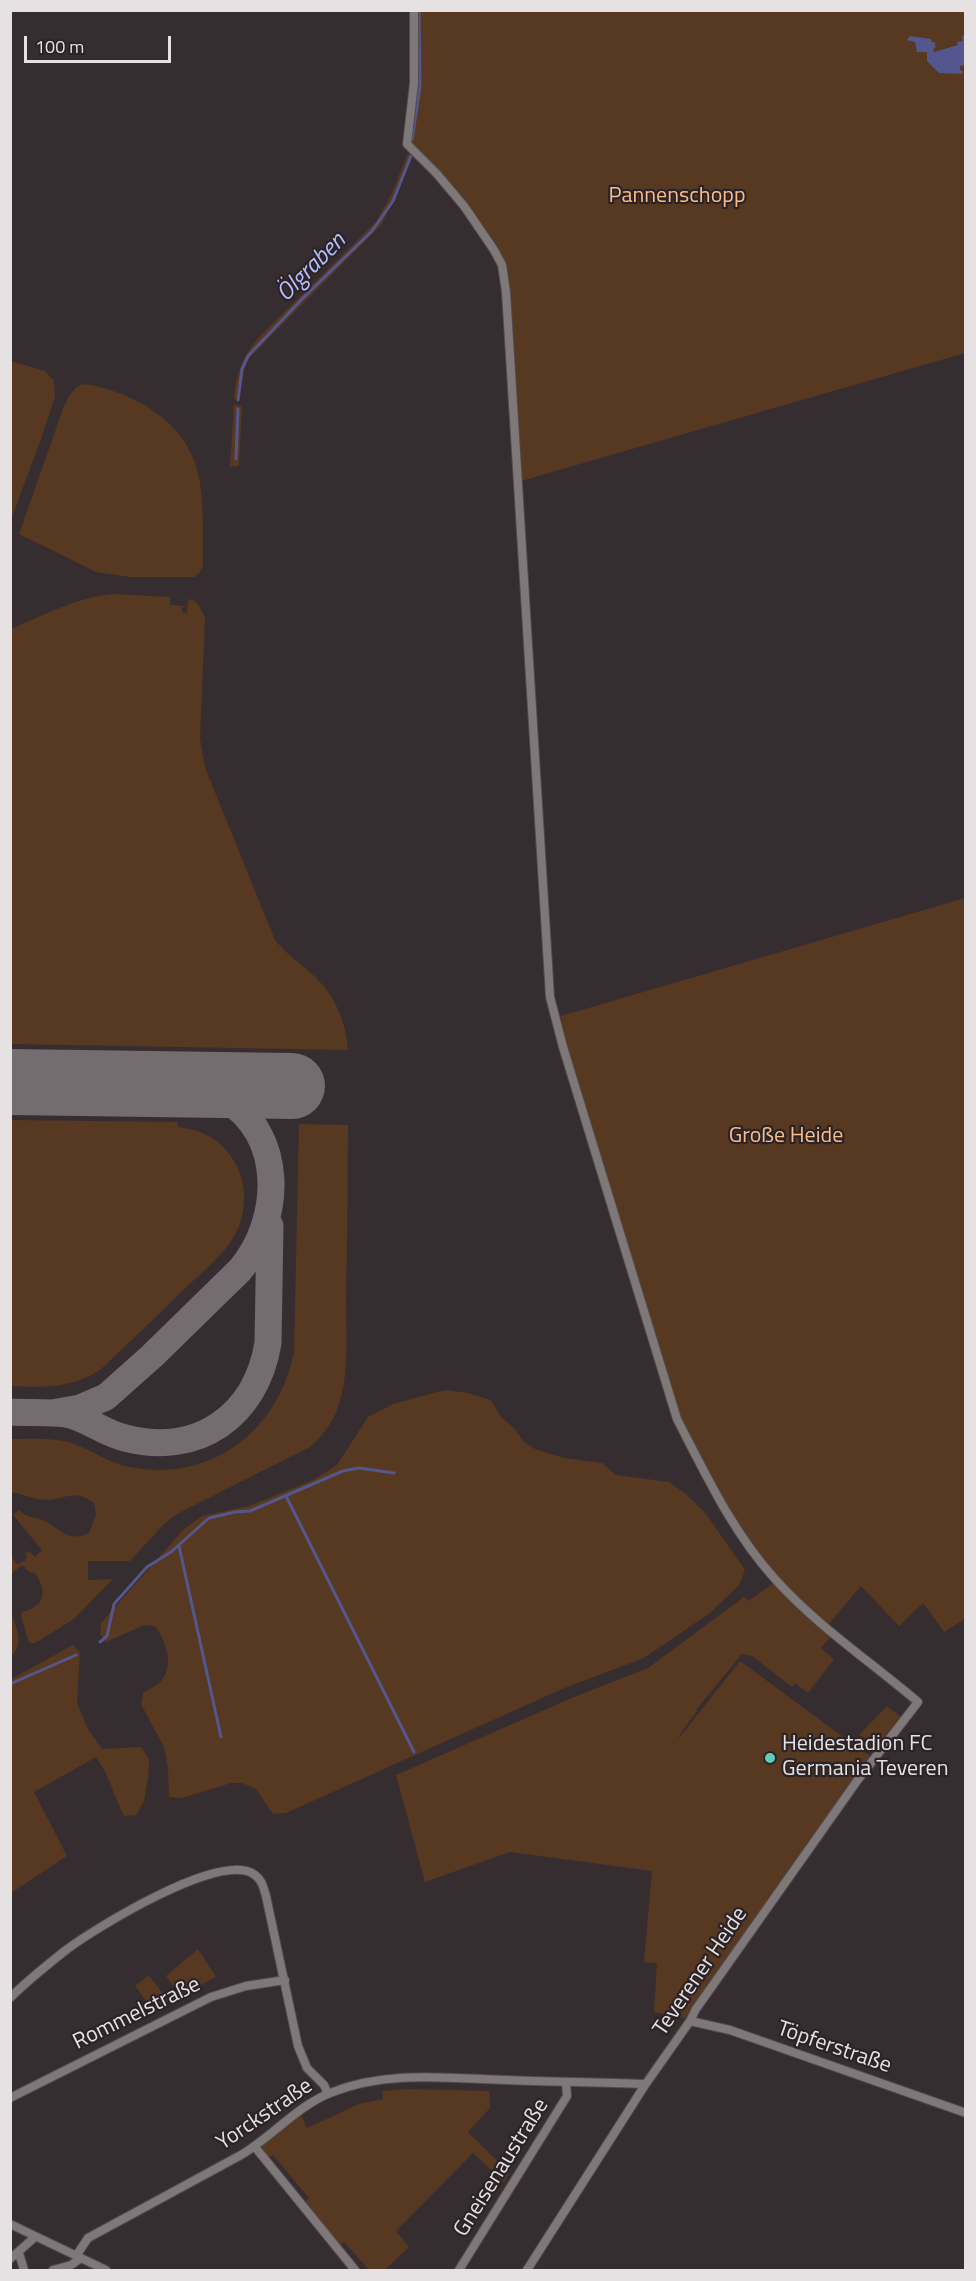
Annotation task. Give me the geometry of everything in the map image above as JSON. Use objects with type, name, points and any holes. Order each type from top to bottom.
[{"type":"street","name":"Teverener Heide","points":[[414,10],[414,83],[407,144],[437,174],[484,234],[502,265],[505,286],[550,997],[562,1047],[677,1419],[734,1525],[775,1579],[810,1613],[918,1702],[857,1781],[696,2008],[690,2021],[645,2085],[527,2271]]},
{"type":"street","points":[[10,1998],[67,1950],[148,1900],[192,1879],[216,1872],[238,1870],[250,1872],[262,1881],[298,2046],[307,2068],[324,2085],[328,2094]]},
{"type":"street","name":"Rommelstraße","points":[[10,2098],[212,1997],[246,1986],[285,1980]]},
{"type":"street","name":"Töpferstraße","points":[[690,2021],[730,2030],[966,2113]]},
{"type":"street","name":"Yorckstraße","points":[[78,2257],[88,2238],[255,2147],[291,2115],[328,2094],[358,2084],[404,2077],[643,2084]]},
{"type":"street","name":"Gneisenaustraße","points":[[459,2271],[567,2096],[566,2082]]},
{"type":"street","points":[[255,2147],[355,2271]]},
{"type":"street","points":[[10,2224],[106,2271]]},
{"type":"street","points":[[10,2259],[20,2253],[35,2237]]},
{"type":"street","points":[[20,2253],[20,2262],[24,2271]]},
{"type":"street","points":[[54,2271],[71,2265],[78,2257]]},
{"type":"green space","name":"Pannenschopp","points":[[416,11],[965,11],[965,353],[521,481],[510,290],[495,248],[411,146]]},
{"type":"green space","points":[[408,153],[412,157],[382,224],[250,357],[245,365],[239,400],[234,399],[239,373],[249,350],[261,335],[376,222],[391,195]]},
{"type":"green space","points":[[11,361],[45,371],[54,381],[55,397],[11,520]]},
{"type":"green space","points":[[84,384],[120,394],[154,412],[182,438],[192,455],[200,484],[203,519],[203,566],[194,577],[130,577],[96,572],[19,534],[64,406],[74,389]]},
{"type":"green space","points":[[234,404],[242,407],[239,466],[230,467]]},
{"type":"green space","points":[[114,594],[170,597],[170,605],[186,606],[182,608],[182,612],[187,613],[188,599],[197,603],[201,609],[205,619],[200,739],[206,770],[275,940],[321,983],[333,1000],[345,1029],[348,1050],[11,1044],[11,629],[74,603]]},
{"type":"green space","name":"Große Heide","points":[[965,898],[966,1618],[944,1632],[923,1603],[899,1626],[861,1586],[828,1625],[777,1577],[736,1525],[681,1422],[565,1042],[561,1016]]},
{"type":"green space","points":[[11,1120],[177,1122],[178,1127],[195,1130],[217,1141],[234,1161],[243,1187],[244,1205],[240,1223],[220,1255],[101,1369],[90,1376],[68,1383],[47,1386],[11,1386]]},
{"type":"green space","points":[[299,1124],[348,1125],[346,1362],[344,1386],[333,1418],[326,1431],[310,1447],[177,1514],[164,1524],[130,1561],[88,1561],[88,1580],[113,1579],[74,1619],[35,1643],[29,1643],[21,1615],[22,1612],[36,1606],[43,1591],[34,1572],[31,1573],[22,1565],[11,1574],[11,1556],[17,1564],[25,1561],[27,1557],[25,1554],[29,1551],[35,1557],[42,1550],[13,1515],[19,1510],[28,1516],[45,1521],[65,1534],[81,1536],[89,1533],[96,1515],[94,1503],[81,1496],[43,1500],[11,1492],[11,1439],[59,1440],[81,1447],[118,1464],[155,1470],[184,1468],[211,1460],[235,1446],[255,1429],[273,1407],[286,1381],[294,1352]]},
{"type":"green space","points":[[445,1390],[468,1393],[491,1400],[500,1416],[515,1429],[524,1442],[535,1449],[564,1458],[602,1463],[616,1475],[669,1482],[686,1494],[706,1514],[745,1570],[739,1585],[710,1613],[644,1658],[562,1689],[286,1813],[273,1814],[256,1789],[242,1783],[231,1783],[182,1798],[169,1797],[168,1768],[164,1747],[141,1704],[143,1693],[160,1682],[166,1673],[168,1660],[165,1646],[155,1626],[144,1625],[106,1642],[100,1634],[101,1623],[183,1530],[202,1516],[249,1506],[313,1480],[337,1465],[368,1417],[393,1404]]},
{"type":"green space","points":[[774,1583],[831,1637],[821,1648],[834,1659],[808,1693],[795,1683],[792,1687],[752,1656],[742,1654],[696,1710],[679,1738],[740,1661],[872,1757],[685,2018],[654,2012],[657,1963],[644,1962],[652,1871],[510,1852],[425,1882],[396,1775],[574,1697],[648,1668],[744,1597],[748,1601]]},
{"type":"green space","points":[[10,1610],[19,1640],[11,1656]]},
{"type":"green space","points":[[73,1645],[80,1652],[77,1703],[88,1729],[102,1749],[141,1747],[149,1759],[144,1801],[136,1815],[124,1816],[108,1778],[96,1757],[34,1792],[67,1856],[11,1893],[11,1679]]},
{"type":"green space","points":[[887,1706],[901,1717],[874,1752],[864,1747],[868,1740],[859,1735]]},
{"type":"green space","points":[[198,1949],[216,1977],[180,1996],[166,1976]]},
{"type":"green space","points":[[149,1975],[169,2002],[153,2010],[135,1986]]},
{"type":"green space","points":[[408,2089],[489,2091],[490,2108],[468,2132],[509,2173],[504,2182],[473,2153],[396,2231],[409,2247],[385,2270],[369,2270],[344,2242],[339,2246],[304,2202],[309,2198],[273,2155],[268,2158],[262,2147],[301,2115],[307,2128],[359,2104],[383,2099],[382,2091]]},
{"type":"water","points":[[965,35],[965,65],[960,66],[962,74],[939,73],[927,61],[927,52],[917,52],[915,42],[907,40],[910,36],[931,39],[932,42],[937,43],[934,44],[936,46],[934,52],[958,45],[957,42],[963,41],[962,36]]},
{"type":"waterway","name":"Ölgraben","points":[[412,140],[420,87],[419,10]]},
{"type":"waterway","name":"Ölgraben","points":[[238,400],[242,369],[248,356],[303,298],[372,231],[393,201],[411,156]]},
{"type":"waterway","name":"Ölgraben","points":[[236,459],[238,409]]},
{"type":"waterway","points":[[100,1642],[107,1636],[114,1604],[147,1567],[171,1552],[209,1518],[250,1511],[343,1471],[359,1468],[394,1473]]},
{"type":"waterway","points":[[286,1496],[414,1752]]},
{"type":"waterway","points":[[179,1546],[221,1737]]},
{"type":"waterway","points":[[10,1684],[76,1655]]},
{"type":"taxiway","points":[[52,1413],[80,1408],[106,1397],[152,1356],[240,1270],[254,1250],[264,1227],[270,1203],[271,1179],[267,1155],[258,1133],[244,1113],[223,1098],[207,1091],[179,1084]]},
{"type":"taxiway","points":[[10,1412],[66,1414],[117,1436],[152,1442],[176,1441],[199,1436],[219,1425],[237,1410],[251,1391],[261,1369],[268,1343],[270,1226]]},
{"type":"runway","points":[[10,1082],[292,1086]]},
{"type":"place","name":"Heidestadion FC Germania Teveren","points":[[770,1758]]}]
